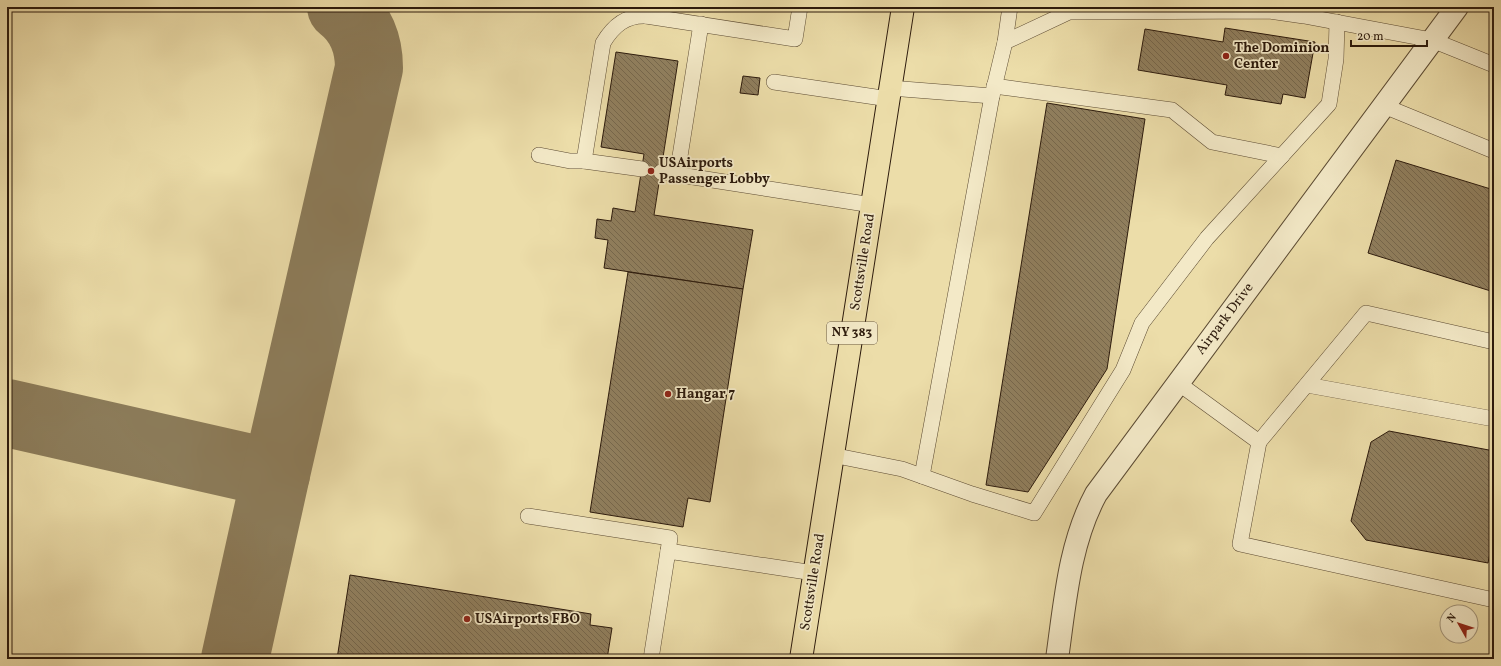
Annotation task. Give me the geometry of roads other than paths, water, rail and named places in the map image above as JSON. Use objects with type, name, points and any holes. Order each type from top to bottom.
[{"type":"main road","name":"Scottsville Road","points":[[801,659],[903,7]]},
{"type":"street","name":"Airpark Drive","points":[[1057,659],[1075,547],[1087,510],[1107,478],[1456,7]]},
{"type":"lane","points":[[584,161],[603,43],[611,30],[622,21],[647,11],[701,24],[795,38],[800,7]]},
{"type":"lane","points":[[922,476],[993,91],[1005,42],[1010,7]]},
{"type":"lane","points":[[1005,42],[1069,12],[1305,12],[1337,22],[1432,40],[1494,65]]},
{"type":"lane","points":[[832,455],[902,469],[972,494],[1034,513],[1123,370],[1142,323],[1207,238],[1329,104],[1336,59],[1337,22]]},
{"type":"lane","points":[[677,175],[701,24]]},
{"type":"lane","points":[[774,82],[889,93],[993,91],[1172,110],[1212,142],[1282,156]]},
{"type":"lane","points":[[1384,106],[1494,151]]},
{"type":"lane","points":[[539,155],[570,161],[584,161],[642,169]]},
{"type":"lane","points":[[661,172],[872,205]]},
{"type":"lane","points":[[1494,342],[1366,313],[1259,442],[1240,544],[1494,600]]},
{"type":"lane","points":[[1178,383],[1259,442]]},
{"type":"lane","points":[[1307,385],[1494,418]]},
{"type":"lane","points":[[528,516],[670,538],[651,659]]},
{"type":"lane","points":[[668,551],[814,573]]},
{"type":"place","name":"The Dominion Center","points":[[1226,56]]},
{"type":"place","name":"USAirports Passenger Lobby","points":[[651,171]]},
{"type":"place","name":"Hangar 7","points":[[668,394]]},
{"type":"place","name":"USAirports FBO","points":[[467,619]]}]
